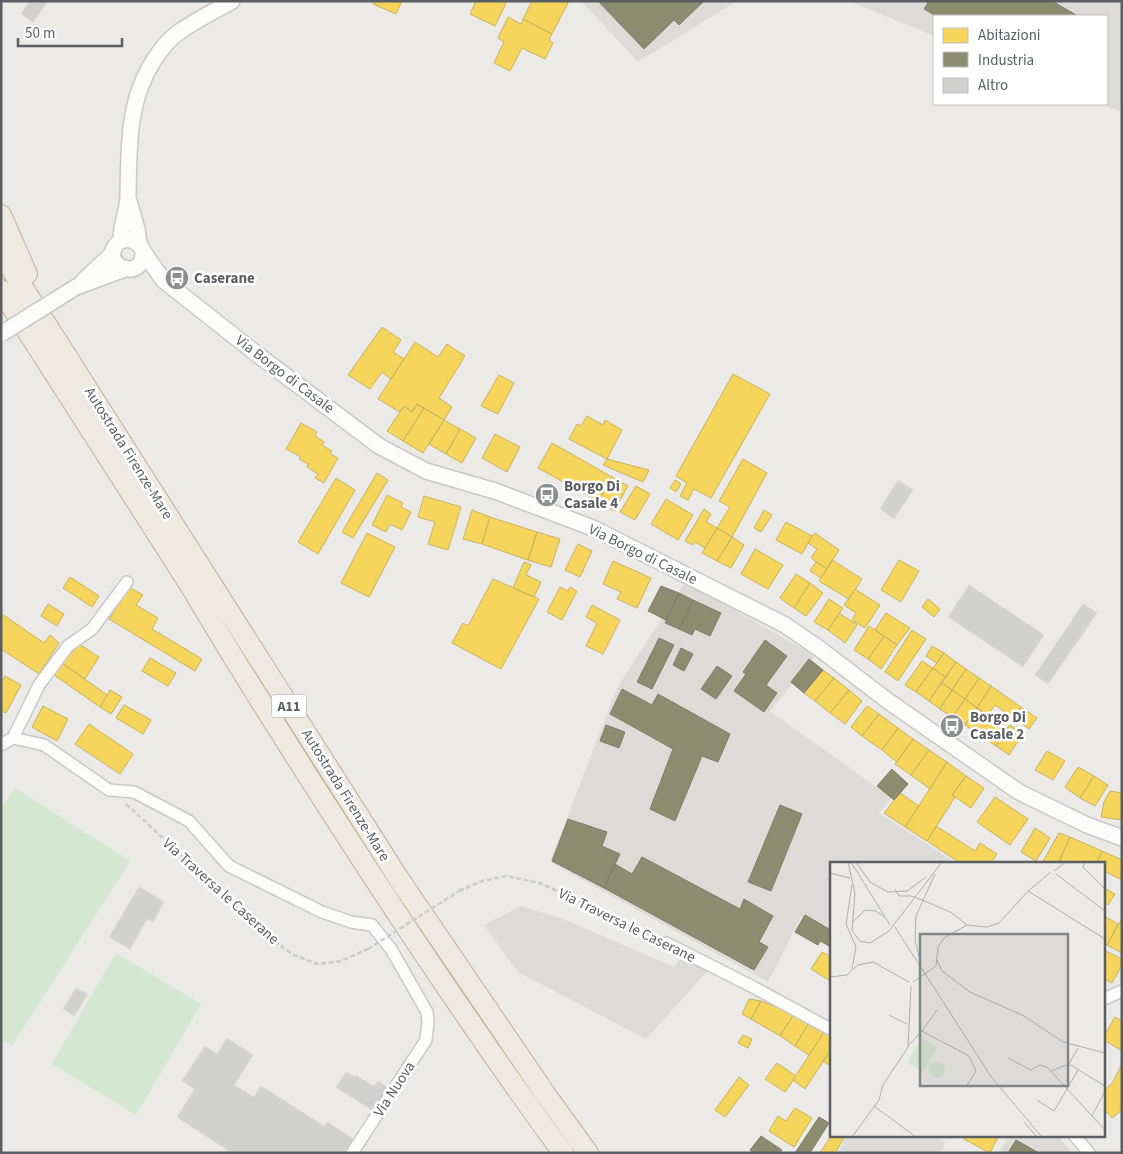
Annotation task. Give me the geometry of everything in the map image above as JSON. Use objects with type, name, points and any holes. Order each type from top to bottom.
[{"type":"highway","points":[[1,215],[28,277],[66,354]]},
{"type":"highway","name":"Autostrada Firenze-Mare","points":[[1,253],[399,880],[540,1087],[588,1153]]},
{"type":"highway","name":"Autostrada Firenze-Mare","points":[[1,290],[398,916],[524,1100],[563,1153]]},
{"type":"street","points":[[128,269],[115,262],[128,199],[130,136],[135,100],[149,67],[169,40],[179,32],[232,1]]},
{"type":"street","points":[[76,287],[139,264],[143,256],[128,199]]},
{"type":"street","points":[[1,334],[76,287],[117,247],[130,240],[141,248]]},
{"type":"street","name":"Via Borgo di Casale","points":[[141,248],[163,280],[258,355],[379,446],[426,472],[495,491],[594,528],[785,625],[904,712],[1019,792],[1087,825],[1122,838]]},
{"type":"street","name":"Via Borgo di Casale","points":[[128,269],[163,280]]},
{"type":"street","points":[[1,746],[13,738],[38,686],[68,646],[92,629],[127,582]]},
{"type":"street","points":[[13,738],[44,745],[109,790]]},
{"type":"street","name":"Via Nuova","points":[[109,790],[134,792],[189,821],[228,866],[322,912],[351,922],[372,925],[391,948],[427,1012],[426,1040],[352,1153]]},
{"type":"street","name":"Via Traversa le Caserane","points":[[666,943],[830,1029]]},
{"type":"street","points":[[1106,998],[1122,991]]},
{"type":"street","points":[[1075,1136],[1089,1153]]},
{"type":"path","name":"Via Traversa le Caserane","points":[[109,790],[272,940],[294,955],[318,964],[341,961],[368,948],[459,891],[482,881],[506,876],[540,883],[666,943]]},
{"type":"shaded area","points":[[581,1],[737,1],[638,62]]},
{"type":"shaded area","points":[[849,1],[1122,1],[1122,112],[1104,105],[1108,105],[1108,15],[933,15],[933,36]]},
{"type":"shaded area","points":[[684,584],[706,594],[815,656],[768,714],[771,712],[892,798],[879,813],[954,862],[830,862],[830,931],[801,917],[768,982],[550,862],[617,688]]},
{"type":"shaded area","points":[[521,906],[563,919],[674,967],[685,952],[712,966],[646,1039],[518,972],[484,925]]},
{"type":"shaded area","points":[[847,1136],[936,1136],[945,1142],[941,1153],[838,1153]]},
{"type":"shaded area","points":[[1009,1136],[1057,1136],[1073,1153],[999,1153]]},
{"type":"green space","points":[[15,788],[130,861],[12,1046],[1,1039],[1,809]]},
{"type":"green space","points":[[116,953],[201,1004],[136,1115],[52,1064]]},
{"type":"building: Abitazioni","points":[[375,1],[402,1],[396,14],[373,4]]},
{"type":"building: Abitazioni","points":[[476,1],[507,1],[495,26],[470,14]]},
{"type":"building: Abitazioni","points":[[532,1],[569,1],[552,34],[523,19]]},
{"type":"building: Abitazioni","points":[[508,17],[521,24],[523,19],[552,34],[549,40],[553,43],[545,59],[522,48],[510,71],[494,63],[504,42],[498,38]]},
{"type":"building: Abitazioni","points":[[382,327],[401,340],[393,352],[404,359],[391,379],[382,372],[370,389],[348,375]]},
{"type":"building: Abitazioni","points":[[415,342],[438,357],[447,344],[465,356],[439,398],[452,407],[444,420],[417,404],[412,412],[404,406],[400,412],[378,399]]},
{"type":"building: Abitazioni","points":[[733,374],[770,394],[711,498],[694,489],[688,500],[680,496],[687,483],[676,476]]},
{"type":"building: Abitazioni","points":[[499,375],[514,383],[498,414],[481,406]]},
{"type":"building: Abitazioni","points":[[417,404],[424,408],[403,441],[387,431],[404,406],[412,412]]},
{"type":"building: Abitazioni","points":[[424,408],[444,420],[423,453],[403,441]]},
{"type":"building: Abitazioni","points":[[587,416],[603,425],[605,420],[622,430],[607,459],[569,439],[577,424],[581,426]]},
{"type":"building: Abitazioni","points":[[444,420],[460,429],[446,454],[429,444]]},
{"type":"building: Abitazioni","points":[[301,423],[317,432],[315,436],[324,442],[322,445],[332,451],[330,454],[338,458],[324,483],[315,478],[318,474],[307,467],[308,464],[299,459],[301,457],[286,449]]},
{"type":"building: Abitazioni","points":[[460,429],[476,438],[462,463],[446,454]]},
{"type":"building: Abitazioni","points":[[495,434],[520,447],[507,472],[482,458]]},
{"type":"building: Abitazioni","points":[[552,443],[612,477],[598,501],[538,468]]},
{"type":"building: Abitazioni","points":[[607,459],[649,470],[643,482],[603,465]]},
{"type":"building: Abitazioni","points":[[743,459],[767,473],[732,537],[717,528],[730,507],[719,501]]},
{"type":"building: Abitazioni","points":[[377,473],[388,480],[353,538],[342,532]]},
{"type":"building: Abitazioni","points":[[612,477],[628,486],[614,511],[598,501]]},
{"type":"building: Abitazioni","points":[[336,478],[355,490],[318,554],[298,542]]},
{"type":"building: Abitazioni","points":[[675,480],[681,484],[676,492],[670,488]]},
{"type":"building: Abitazioni","points":[[636,486],[650,494],[635,520],[620,512]]},
{"type":"building: Abitazioni","points":[[387,495],[403,503],[401,507],[411,512],[402,530],[390,524],[386,532],[372,525]]},
{"type":"building: Abitazioni","points":[[424,496],[461,507],[448,550],[428,544],[435,522],[418,517]]},
{"type":"building: Abitazioni","points":[[666,499],[693,515],[678,540],[651,524]]},
{"type":"building: Abitazioni","points":[[704,509],[711,514],[706,522],[717,528],[705,548],[695,542],[693,545],[685,541]]},
{"type":"building: Abitazioni","points":[[472,510],[490,517],[482,544],[463,539]]},
{"type":"building: Abitazioni","points":[[764,510],[772,515],[761,532],[754,528]]},
{"type":"building: Abitazioni","points":[[490,517],[537,532],[528,560],[482,544]]},
{"type":"building: Abitazioni","points":[[786,522],[812,536],[802,554],[776,540]]},
{"type":"building: Abitazioni","points":[[717,528],[732,537],[717,561],[702,553]]},
{"type":"building: Abitazioni","points":[[537,532],[560,539],[551,567],[528,560]]},
{"type":"building: Abitazioni","points":[[367,533],[395,547],[369,597],[341,583]]},
{"type":"building: Abitazioni","points":[[815,533],[839,550],[827,569],[811,558],[817,549],[808,543]]},
{"type":"building: Abitazioni","points":[[732,537],[744,545],[731,568],[717,561]]},
{"type":"building: Abitazioni","points":[[578,544],[592,551],[580,577],[565,570]]},
{"type":"building: Abitazioni","points":[[755,549],[783,565],[768,589],[741,574]]},
{"type":"building: Abitazioni","points":[[832,560],[862,579],[849,599],[819,581]]},
{"type":"building: Abitazioni","points":[[899,560],[919,571],[901,602],[881,590]]},
{"type":"building: Abitazioni","points":[[613,561],[651,578],[637,608],[617,599],[621,592],[603,584]]},
{"type":"building: Abitazioni","points":[[524,562],[531,565],[526,575],[541,582],[534,597],[513,588]]},
{"type":"building: Abitazioni","points":[[816,562],[827,569],[821,578],[810,571]]},
{"type":"building: Abitazioni","points":[[796,574],[810,583],[794,608],[780,598]]},
{"type":"building: Abitazioni","points":[[70,577],[99,596],[92,607],[63,588]]},
{"type":"building: Abitazioni","points":[[493,579],[539,599],[501,669],[452,643],[463,623],[468,626]]},
{"type":"building: Abitazioni","points":[[810,583],[823,593],[806,616],[794,608]]},
{"type":"building: Abitazioni","points":[[129,587],[143,595],[136,605],[158,618],[152,629],[202,659],[195,671],[109,619]]},
{"type":"building: Abitazioni","points":[[560,587],[568,591],[570,587],[577,591],[562,620],[547,612]]},
{"type":"building: Abitazioni","points":[[855,589],[880,605],[865,628],[852,620],[856,613],[844,605]]},
{"type":"building: Abitazioni","points":[[829,599],[843,608],[828,630],[814,622]]},
{"type":"building: Abitazioni","points":[[928,599],[940,609],[934,617],[922,607]]},
{"type":"building: Abitazioni","points":[[48,604],[64,614],[57,626],[41,616]]},
{"type":"building: Abitazioni","points":[[592,605],[620,620],[603,654],[586,646],[597,623],[586,617]]},
{"type":"building: Abitazioni","points":[[839,613],[857,625],[845,643],[828,630]]},
{"type":"building: Abitazioni","points":[[886,613],[910,628],[897,645],[875,630]]},
{"type":"building: Abitazioni","points":[[2,614],[44,643],[50,635],[59,643],[39,674],[1,649]]},
{"type":"building: Abitazioni","points":[[869,626],[884,636],[868,659],[854,650]]},
{"type":"building: Abitazioni","points":[[912,630],[926,639],[898,681],[885,672]]},
{"type":"building: Abitazioni","points":[[884,636],[897,645],[881,669],[868,659]]},
{"type":"building: Abitazioni","points":[[79,644],[99,657],[85,679],[62,663]]},
{"type":"building: Abitazioni","points":[[932,646],[944,653],[937,663],[926,656]]},
{"type":"building: Abitazioni","points":[[944,653],[956,662],[945,677],[933,668]]},
{"type":"building: Abitazioni","points":[[150,658],[176,673],[168,686],[142,671]]},
{"type":"building: Abitazioni","points":[[922,661],[933,668],[916,692],[905,685]]},
{"type":"building: Abitazioni","points":[[956,662],[966,669],[952,690],[942,683]]},
{"type":"building: Abitazioni","points":[[62,663],[107,695],[100,707],[54,675]]},
{"type":"building: Abitazioni","points":[[933,668],[945,677],[929,701],[916,692]]},
{"type":"building: Abitazioni","points":[[966,669],[979,678],[965,699],[952,690]]},
{"type":"building: Abitazioni","points":[[823,670],[834,678],[815,701],[804,693]]},
{"type":"building: Abitazioni","points":[[5,676],[21,685],[6,713],[1,711],[1,683]]},
{"type":"building: Abitazioni","points":[[834,678],[849,690],[830,713],[815,701]]},
{"type":"building: Abitazioni","points":[[979,678],[991,686],[977,708],[965,699]]},
{"type":"building: Abitazioni","points":[[942,683],[952,690],[940,709],[929,701]]},
{"type":"building: Abitazioni","points":[[991,686],[1021,707],[1014,718],[995,705],[988,715],[977,708]]},
{"type":"building: Abitazioni","points":[[110,690],[122,697],[111,714],[100,707]]},
{"type":"building: Abitazioni","points":[[849,690],[862,701],[845,724],[830,713]]},
{"type":"building: Abitazioni","points":[[952,690],[965,699],[952,717],[940,709]]},
{"type":"building: Abitazioni","points":[[965,699],[977,708],[965,725],[952,717]]},
{"type":"building: Abitazioni","points":[[124,705],[151,720],[143,734],[116,718]]},
{"type":"building: Abitazioni","points":[[43,706],[68,719],[57,741],[32,727]]},
{"type":"building: Abitazioni","points":[[867,706],[879,714],[862,736],[851,727]]},
{"type":"building: Abitazioni","points":[[1021,707],[1037,718],[1029,729],[1014,718]]},
{"type":"building: Abitazioni","points":[[977,708],[1008,728],[996,746],[965,725]]},
{"type":"building: Abitazioni","points":[[879,714],[898,728],[882,750],[862,736]]},
{"type":"building: Abitazioni","points":[[89,724],[133,754],[120,774],[75,744]]},
{"type":"building: Abitazioni","points":[[1010,725],[1023,734],[1009,755],[996,746]]},
{"type":"building: Abitazioni","points":[[898,728],[913,739],[897,762],[882,750]]},
{"type":"building: Abitazioni","points":[[913,739],[929,750],[911,775],[895,764]]},
{"type":"building: Abitazioni","points":[[929,750],[947,762],[930,789],[911,775]]},
{"type":"building: Abitazioni","points":[[1047,751],[1065,761],[1053,780],[1035,770]]},
{"type":"building: Abitazioni","points":[[947,762],[966,776],[952,795],[955,797],[927,841],[905,827]]},
{"type":"building: Abitazioni","points":[[1078,767],[1094,776],[1080,798],[1065,787]]},
{"type":"building: Abitazioni","points":[[966,776],[984,788],[971,808],[952,795]]},
{"type":"building: Abitazioni","points":[[1094,776],[1108,785],[1095,806],[1080,798]]},
{"type":"building: Abitazioni","points":[[1110,791],[1122,793],[1122,820],[1101,817],[1104,802]]},
{"type":"building: Abitazioni","points":[[900,793],[919,806],[905,827],[884,813]]},
{"type":"building: Abitazioni","points":[[995,797],[1028,819],[1010,845],[977,822]]},
{"type":"building: Abitazioni","points":[[936,826],[975,851],[980,843],[997,854],[993,862],[958,862],[927,841]]},
{"type":"building: Abitazioni","points":[[1035,828],[1050,838],[1036,861],[1021,852]]},
{"type":"building: Abitazioni","points":[[1059,833],[1070,837],[1058,862],[1043,862]]},
{"type":"building: Abitazioni","points":[[1070,837],[1102,851],[1097,862],[1064,862],[1060,860]]},
{"type":"building: Abitazioni","points":[[1102,851],[1122,860],[1122,880],[1106,872],[1106,862],[1097,862]]},
{"type":"building: Abitazioni","points":[[1106,889],[1115,894],[1108,905],[1106,904]]},
{"type":"building: Abitazioni","points":[[1106,917],[1118,924],[1106,944]]},
{"type":"building: Abitazioni","points":[[1122,918],[1122,953],[1107,945]]},
{"type":"building: Abitazioni","points":[[1106,951],[1122,959],[1122,965],[1112,983],[1106,980]]},
{"type":"building: Abitazioni","points":[[822,952],[830,956],[830,981],[811,969]]},
{"type":"building: Abitazioni","points":[[749,999],[761,1001],[751,1019],[742,1014]]},
{"type":"building: Abitazioni","points":[[761,1001],[794,1014],[780,1036],[751,1019]]},
{"type":"building: Abitazioni","points":[[794,1014],[809,1023],[795,1046],[780,1036]]},
{"type":"building: Abitazioni","points":[[1115,1017],[1122,1021],[1122,1051],[1106,1041],[1106,1033]]},
{"type":"building: Abitazioni","points":[[809,1023],[824,1032],[809,1055],[795,1046]]},
{"type":"building: Abitazioni","points":[[824,1032],[830,1036],[830,1051],[805,1089],[793,1080]]},
{"type":"building: Abitazioni","points":[[743,1035],[752,1039],[748,1048],[738,1043]]},
{"type":"building: Abitazioni","points":[[830,1051],[830,1066],[823,1061]]},
{"type":"building: Abitazioni","points":[[777,1063],[796,1076],[785,1092],[765,1079]]},
{"type":"building: Abitazioni","points":[[1122,1064],[1122,1110],[1112,1118],[1106,1113],[1106,1089],[1113,1082]]},
{"type":"building: Abitazioni","points":[[739,1077],[749,1085],[725,1117],[715,1110]]},
{"type":"building: Abitazioni","points":[[795,1108],[812,1118],[794,1147],[769,1131],[778,1116],[786,1121]]},
{"type":"building: Abitazioni","points":[[831,1136],[845,1136],[835,1153],[820,1153]]},
{"type":"building: Abitazioni","points":[[965,1136],[998,1136],[990,1153],[964,1139]]},
{"type":"building: Industria","points":[[598,1],[704,1],[679,25],[674,20],[644,49]]},
{"type":"building: Industria","points":[[929,1],[1052,1],[1076,15],[934,15],[924,9]]},
{"type":"building: Industria","points":[[661,586],[679,593],[666,620],[648,611]]},
{"type":"building: Industria","points":[[679,593],[693,600],[679,629],[665,623]]},
{"type":"building: Industria","points":[[693,600],[721,613],[710,636],[695,629],[692,635],[679,629]]},
{"type":"building: Industria","points":[[659,638],[674,645],[652,689],[637,682]]},
{"type":"building: Industria","points":[[765,640],[787,656],[766,685],[777,693],[764,712],[734,691],[746,674],[743,672]]},
{"type":"building: Industria","points":[[681,648],[693,654],[684,671],[673,665]]},
{"type":"building: Industria","points":[[809,659],[823,670],[804,693],[791,682]]},
{"type":"building: Industria","points":[[717,666],[732,676],[716,699],[701,689]]},
{"type":"building: Industria","points":[[622,689],[652,705],[658,694],[730,734],[718,762],[702,756],[675,821],[650,809],[673,749],[610,714]]},
{"type":"building: Industria","points":[[606,725],[625,732],[619,748],[600,741]]},
{"type":"building: Industria","points":[[892,769],[908,784],[894,800],[877,786]]},
{"type":"building: Industria","points":[[780,805],[802,814],[771,891],[748,882]]},
{"type":"building: Industria","points":[[568,819],[607,832],[602,846],[620,854],[604,888],[552,861]]},
{"type":"building: Industria","points":[[642,857],[740,909],[744,899],[773,916],[759,942],[768,947],[754,970],[604,888],[615,864],[632,874]]},
{"type":"building: Industria","points":[[805,915],[829,929],[830,946],[820,941],[818,945],[795,932]]},
{"type":"building: Industria","points":[[819,1117],[829,1123],[810,1153],[795,1153]]},
{"type":"building: Industria","points":[[761,1136],[782,1150],[780,1153],[753,1153],[750,1150]]},
{"type":"building: Industria","points":[[1016,1140],[1039,1153],[1008,1153]]},
{"type":"building: Altro","points":[[30,1],[48,1],[33,22],[21,14]]},
{"type":"building: Altro","points":[[898,480],[913,490],[894,519],[880,509]]},
{"type":"building: Altro","points":[[969,585],[1044,635],[1023,667],[948,617]]},
{"type":"building: Altro","points":[[1083,604],[1097,613],[1048,684],[1035,675]]},
{"type":"building: Altro","points":[[139,887],[164,902],[153,922],[147,919],[130,949],[109,937]]},
{"type":"building: Altro","points":[[76,988],[88,994],[74,1016],[63,1009]]},
{"type":"building: Altro","points":[[227,1038],[253,1055],[234,1085],[254,1097],[261,1086],[324,1126],[327,1122],[355,1140],[347,1153],[232,1153],[177,1117],[195,1089],[182,1081],[205,1046],[217,1054]]},
{"type":"building: Altro","points":[[346,1072],[355,1077],[356,1075],[374,1087],[378,1081],[390,1089],[375,1112],[336,1087]]},
{"type":"place","name":"Caserane","points":[[177,278]]},
{"type":"place","name":"Borgo Di Casale 4","points":[[547,495]]},
{"type":"place","name":"Borgo Di Casale 2","points":[[952,726]]}]
